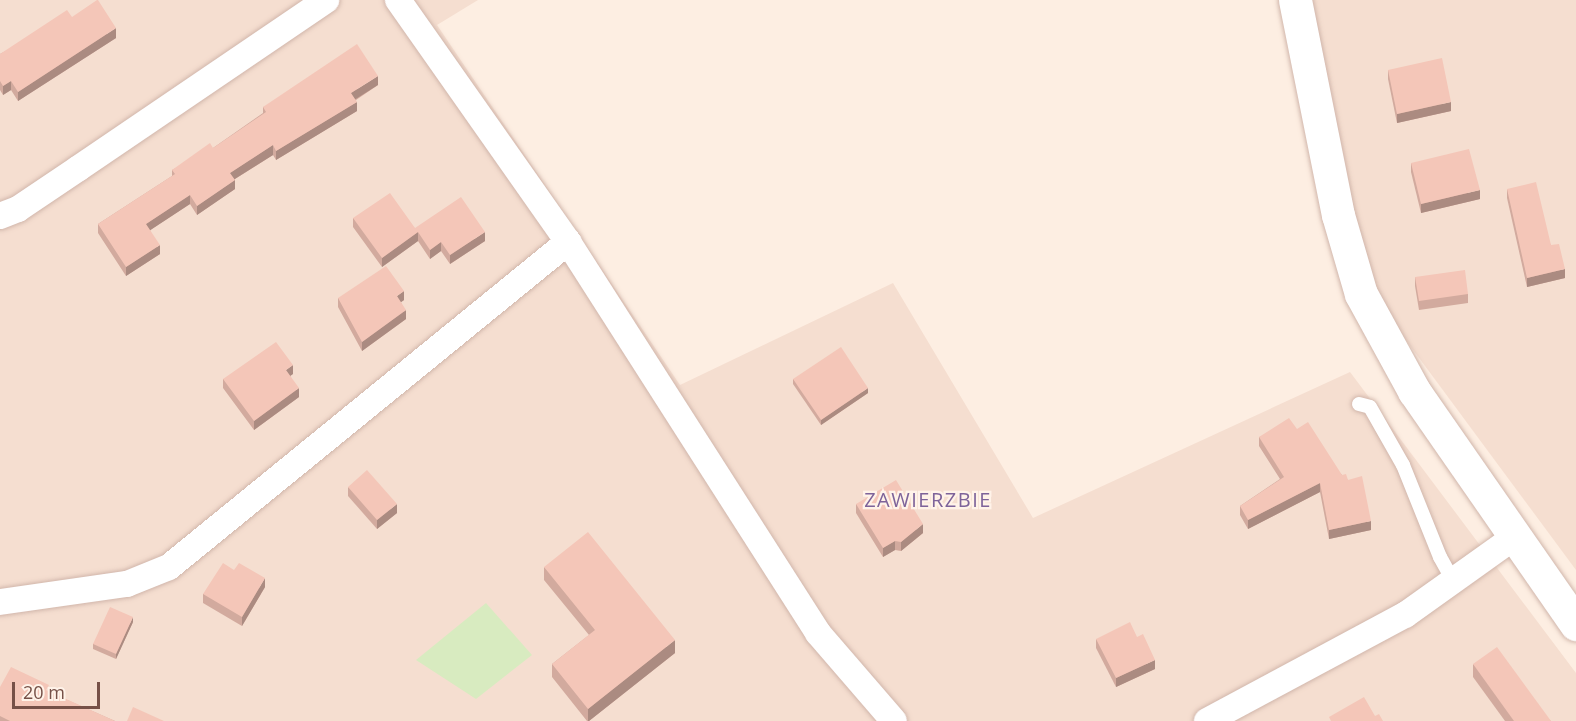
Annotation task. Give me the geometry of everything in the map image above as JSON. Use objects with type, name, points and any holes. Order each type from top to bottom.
[{"type":"street","points":[[0,216],[62,180],[326,0]]},
{"type":"street","points":[[398,0],[568,243],[818,633],[894,721]]},
{"type":"street","points":[[1295,0],[1338,215],[1361,294],[1414,391],[1514,538],[1576,624]]},
{"type":"street","points":[[0,602],[127,584],[169,567],[568,243]]},
{"type":"street","points":[[1207,721],[1354,644],[1454,582],[1514,538]]},
{"type":"lane","points":[[1359,404],[1370,407],[1403,465],[1440,557],[1454,582]]},
{"type":"shaded area","points":[[0,0],[478,0],[437,25],[680,385],[893,283],[1033,518],[1350,372],[1576,673],[1576,721],[0,721]]},
{"type":"shaded area","points":[[1281,0],[1576,0],[1576,570],[1340,251]]},
{"type":"green space","points":[[486,603],[532,655],[476,699],[416,660]]},
{"type":"building","points":[[97,0],[116,28],[18,92],[11,81],[3,86],[0,81],[0,54],[67,10],[72,17]]},
{"type":"building","points":[[357,44],[378,76],[351,93],[357,102],[276,151],[273,145],[230,173],[235,180],[197,206],[190,195],[146,224],[160,245],[126,267],[98,224],[175,174],[172,170],[210,143],[213,148],[266,112],[263,107]]},
{"type":"building","points":[[1442,58],[1451,102],[1397,114],[1388,70]]},
{"type":"building","points":[[1469,149],[1480,190],[1421,204],[1411,163]]},
{"type":"building","points":[[1536,182],[1551,245],[1559,244],[1565,269],[1527,278],[1507,189]]},
{"type":"building","points":[[390,193],[415,228],[461,197],[485,232],[450,255],[441,242],[430,250],[418,232],[382,258],[353,218]]},
{"type":"building","points":[[386,266],[404,291],[397,296],[406,310],[362,342],[338,298]]},
{"type":"building","points":[[1465,270],[1468,294],[1419,301],[1415,277]]},
{"type":"building","points":[[276,342],[293,365],[286,370],[299,388],[254,421],[223,379]]},
{"type":"building","points":[[841,347],[868,388],[821,420],[793,379]]},
{"type":"building","points":[[1289,418],[1297,429],[1308,422],[1342,475],[1346,474],[1348,480],[1362,476],[1371,521],[1329,530],[1320,483],[1248,520],[1240,506],[1284,477],[1259,437]]},
{"type":"building","points":[[367,470],[397,504],[377,520],[348,487]]},
{"type":"building","points":[[896,480],[923,524],[901,542],[895,541],[883,548],[856,504]]},
{"type":"building","points":[[588,532],[675,640],[588,709],[552,664],[595,630],[544,567]]},
{"type":"building","points":[[223,563],[234,570],[239,563],[265,578],[242,617],[203,594]]},
{"type":"building","points":[[110,607],[133,617],[116,654],[93,644]]},
{"type":"building","points":[[1130,622],[1137,637],[1143,634],[1155,660],[1116,678],[1096,639]]},
{"type":"building","points":[[1497,647],[1551,721],[1514,721],[1473,664]]},
{"type":"building","points":[[11,667],[49,685],[46,690],[115,721],[10,721],[0,716],[0,687]]},
{"type":"building","points":[[1364,697],[1375,716],[1379,714],[1383,721],[1331,721],[1329,717]]},
{"type":"building","points":[[133,707],[164,721],[127,721]]},
{"type":"district","name":"ZAWIERZBIE","points":[[928,499]]}]
